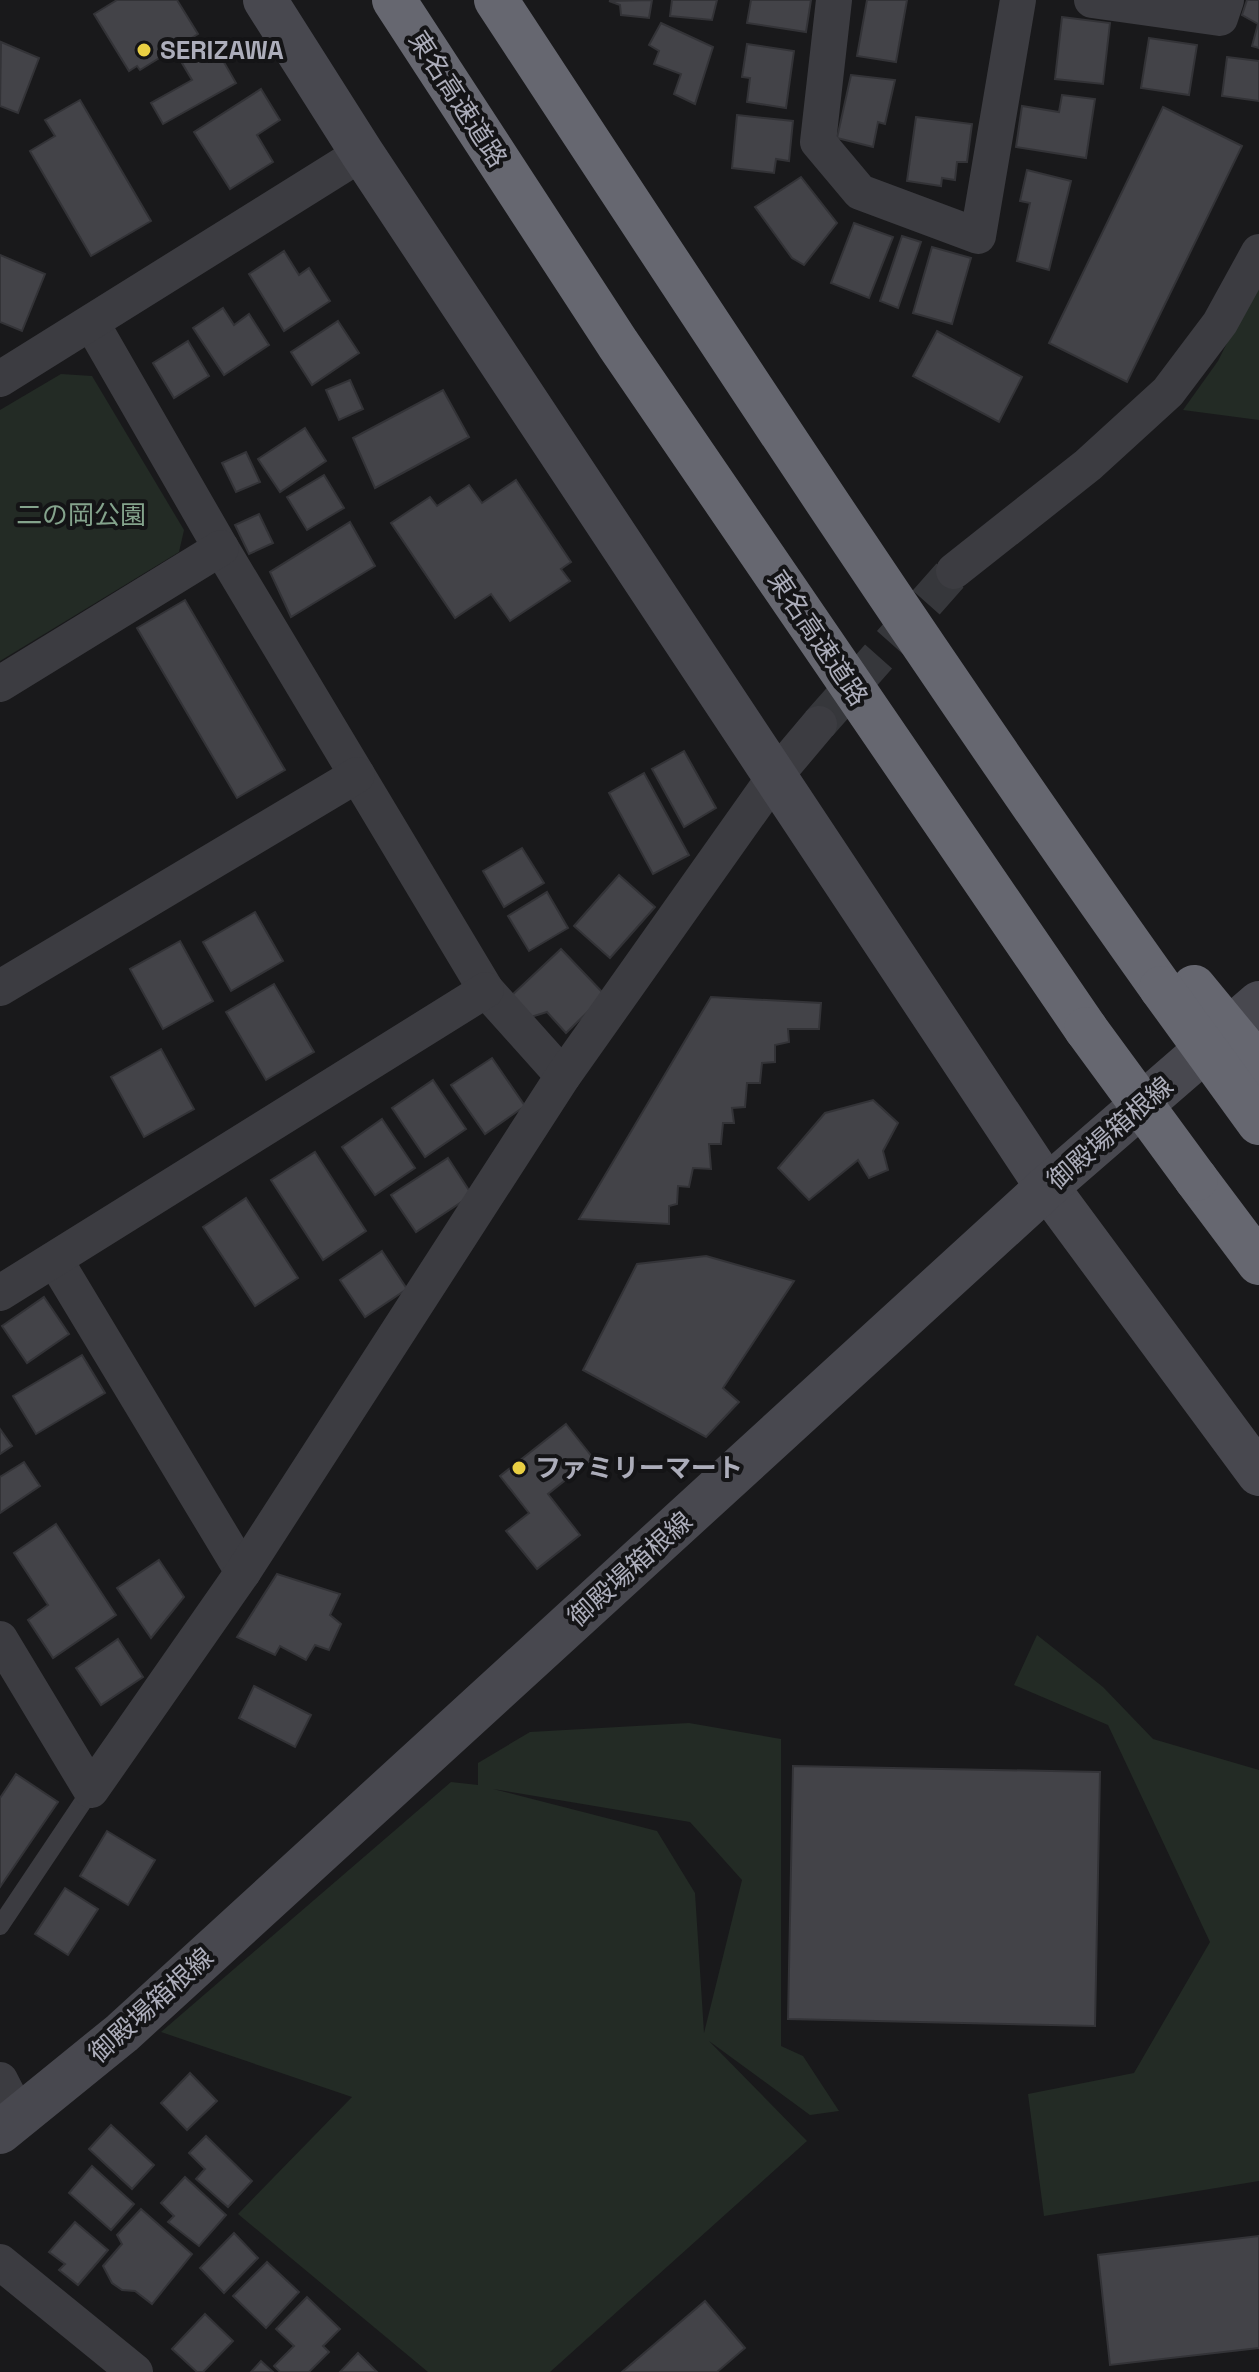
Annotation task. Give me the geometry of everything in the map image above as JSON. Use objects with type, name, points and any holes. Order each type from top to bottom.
[{"type":"highway","name":"東名高速道路","points":[[394,0],[618,344],[1086,1029],[1259,1263]]},
{"type":"highway","points":[[496,0],[1072,863],[1173,982],[1259,1066]]},
{"type":"highway","points":[[1173,982],[1259,1123]]},
{"type":"street","points":[[265,0],[362,153],[1047,1187],[1259,1474]]},
{"type":"street","points":[[834,0],[818,142],[860,192],[978,236],[1018,0]]},
{"type":"street","points":[[1092,0],[1220,18],[1226,0]]},
{"type":"street","points":[[0,379],[362,153]]},
{"type":"street","points":[[954,571],[1088,465],[1168,392],[1220,323],[1259,252]]},
{"type":"street","points":[[92,324],[221,548],[486,990],[563,1076]]},
{"type":"street","points":[[0,684],[221,548]]},
{"type":"street","points":[[0,1639],[91,1790],[243,1572],[563,1076],[776,775],[819,724]]},
{"type":"street","points":[[0,988],[357,775]]},
{"type":"street","points":[[0,1293],[486,990]]},
{"type":"street","name":"御殿場箱根線","points":[[10,2126],[122,2033],[1047,1187],[1259,1003]]},
{"type":"street","points":[[55,1260],[243,1572]]},
{"type":"street","points":[[0,2080],[10,2126]]},
{"type":"street","points":[[0,2262],[135,2372]]},
{"type":"lane","points":[[0,1926],[91,1790]]},
{"type":"green space","points":[[1259,279],[1259,420],[1183,410],[1218,361]]},
{"type":"green space","name":"二の岡公園","points":[[61,374],[92,376],[184,530],[179,552],[0,661],[0,410]]},
{"type":"green space","points":[[1037,1635],[1103,1687],[1153,1739],[1259,1770],[1259,2181],[1044,2216],[1028,2094],[1134,2073],[1210,1942],[1108,1725],[1014,1685]]},
{"type":"green space","points":[[689,1723],[781,1739],[781,2046],[803,2056],[839,2111],[810,2115],[709,2041],[807,2141],[550,2372],[428,2372],[238,2214],[352,2097],[161,2032],[451,1782],[478,1785],[478,1763],[530,1732]],"holes":[[[493,1789],[690,1822],[742,1880],[704,2033],[695,1893],[657,1831]]]},
{"type":"building","name":"SERIZAWA","points":[[117,0],[177,0],[198,34],[140,70],[137,66],[129,71],[94,14]]},
{"type":"building","points":[[652,0],[649,18],[621,15],[620,5],[609,1]]},
{"type":"building","points":[[672,0],[717,0],[712,20],[670,16]]},
{"type":"building","points":[[751,0],[811,0],[806,32],[747,23]]},
{"type":"building","points":[[867,0],[907,0],[896,62],[857,56]]},
{"type":"building","points":[[1247,0],[1259,0],[1259,48],[1252,46],[1258,24],[1242,15]]},
{"type":"building","points":[[1062,17],[1110,23],[1103,84],[1055,79]]},
{"type":"building","points":[[661,23],[713,47],[695,104],[674,94],[681,74],[654,64],[659,51],[649,45]]},
{"type":"building","points":[[1149,38],[1197,45],[1189,95],[1141,88]]},
{"type":"building","points":[[1,42],[39,58],[18,113],[0,106]]},
{"type":"building","points":[[747,44],[794,51],[786,108],[747,102],[750,78],[742,77]]},
{"type":"building","points":[[214,45],[236,83],[163,124],[151,103],[192,80],[182,63]]},
{"type":"building","points":[[1227,57],[1259,61],[1259,101],[1222,96]]},
{"type":"building","points":[[851,75],[895,80],[885,124],[878,122],[873,147],[837,138]]},
{"type":"building","points":[[261,89],[280,120],[257,135],[273,162],[230,189],[194,132]]},
{"type":"building","points":[[1062,95],[1095,99],[1086,158],[1016,147],[1022,106],[1059,112]]},
{"type":"building","points":[[80,100],[151,221],[91,256],[30,151],[55,136],[45,120]]},
{"type":"building","points":[[1163,107],[1242,146],[1127,382],[1049,343]]},
{"type":"building","points":[[737,115],[793,121],[789,161],[776,159],[774,173],[732,168]]},
{"type":"building","points":[[916,117],[972,124],[967,162],[957,162],[955,180],[942,178],[941,186],[907,181]]},
{"type":"building","points":[[1027,170],[1071,181],[1049,270],[1017,261],[1030,203],[1020,201]]},
{"type":"building","points":[[801,177],[837,223],[804,265],[792,258],[755,207]]},
{"type":"building","points":[[854,223],[893,237],[869,298],[831,283]]},
{"type":"building","points":[[902,236],[921,242],[898,308],[880,301]]},
{"type":"building","points":[[932,247],[971,258],[952,324],[913,313]]},
{"type":"building","points":[[284,251],[299,275],[309,268],[330,301],[284,331],[249,274]]},
{"type":"building","points":[[0,255],[45,274],[22,331],[0,322]]},
{"type":"building","points":[[223,308],[234,325],[249,314],[269,345],[224,375],[193,328]]},
{"type":"building","points":[[338,321],[359,353],[312,385],[291,352]]},
{"type":"building","points":[[937,331],[1022,377],[999,422],[913,376]]},
{"type":"building","points":[[188,341],[209,376],[174,398],[153,363]]},
{"type":"building","points":[[350,380],[363,409],[339,420],[326,390]]},
{"type":"building","points":[[443,390],[469,437],[375,488],[353,438]]},
{"type":"building","points":[[305,428],[326,461],[280,492],[258,459]]},
{"type":"building","points":[[246,452],[260,482],[236,492],[222,463]]},
{"type":"building","points":[[324,475],[344,508],[307,530],[287,497]]},
{"type":"building","points":[[516,480],[571,562],[561,569],[570,581],[510,621],[491,594],[455,618],[391,523],[430,497],[437,506],[469,485],[482,503]]},
{"type":"building","points":[[259,514],[273,543],[249,554],[235,525]]},
{"type":"building","points":[[350,522],[375,566],[291,617],[270,572]]},
{"type":"building","points":[[185,600],[285,770],[237,798],[137,628]]},
{"type":"building","points":[[684,751],[716,808],[684,827],[652,769]]},
{"type":"building","points":[[644,773],[689,855],[653,874],[609,793]]},
{"type":"building","points":[[522,848],[544,883],[504,907],[483,871]]},
{"type":"building","points":[[619,875],[655,907],[610,958],[574,926]]},
{"type":"building","points":[[547,892],[568,928],[529,951],[508,916]]},
{"type":"building","points":[[255,912],[283,961],[231,991],[203,942]]},
{"type":"building","points":[[180,941],[213,1001],[163,1029],[130,969]]},
{"type":"building","points":[[561,949],[605,995],[566,1033],[547,1012],[531,1017],[511,996]]},
{"type":"building","points":[[274,984],[314,1052],[266,1080],[226,1012]]},
{"type":"building","points":[[711,997],[821,1003],[819,1029],[788,1029],[789,1042],[775,1045],[775,1062],[762,1063],[760,1083],[747,1083],[745,1107],[732,1108],[734,1123],[723,1123],[721,1144],[709,1144],[711,1169],[693,1168],[689,1187],[678,1186],[677,1204],[669,1206],[669,1224],[579,1219]]},
{"type":"building","points":[[161,1049],[194,1109],[144,1137],[111,1077]]},
{"type":"building","points":[[492,1058],[525,1106],[485,1134],[451,1085]]},
{"type":"building","points":[[433,1080],[466,1129],[425,1157],[392,1108]]},
{"type":"building","points":[[873,1100],[898,1123],[883,1151],[888,1170],[869,1178],[858,1160],[809,1200],[778,1168],[825,1113]]},
{"type":"building","points":[[382,1119],[415,1168],[375,1195],[342,1147]]},
{"type":"building","points":[[315,1152],[366,1231],[323,1260],[271,1180]]},
{"type":"building","points":[[448,1158],[472,1195],[416,1232],[391,1195]]},
{"type":"building","points":[[246,1198],[298,1278],[255,1306],[203,1227]]},
{"type":"building","points":[[382,1251],[407,1289],[365,1317],[340,1280]]},
{"type":"building","points":[[706,1256],[794,1281],[723,1388],[739,1402],[706,1437],[583,1370],[637,1264]]},
{"type":"building","points":[[44,1297],[69,1334],[27,1363],[2,1326]]},
{"type":"building","points":[[82,1355],[105,1393],[36,1434],[13,1396]]},
{"type":"building","points":[[566,1424],[593,1458],[548,1494],[580,1535],[537,1569],[506,1531],[529,1513],[500,1476]]},
{"type":"building","points":[[0,1429],[12,1446],[0,1454]]},
{"type":"building","points":[[24,1462],[40,1486],[0,1513],[0,1477]]},
{"type":"building","points":[[56,1524],[116,1615],[53,1658],[28,1620],[48,1605],[14,1553]]},
{"type":"building","points":[[159,1560],[184,1597],[151,1638],[117,1588]]},
{"type":"building","points":[[277,1574],[340,1594],[330,1615],[341,1624],[329,1650],[315,1645],[306,1660],[280,1646],[275,1655],[237,1637]]},
{"type":"building","points":[[118,1639],[143,1677],[101,1705],[76,1668]]},
{"type":"building","points":[[254,1686],[311,1715],[295,1747],[239,1718]]},
{"type":"building","points":[[793,1766],[1100,1772],[1095,2026],[788,2019]]},
{"type":"building","points":[[16,1774],[58,1802],[0,1887],[0,1798]]},
{"type":"building","points":[[107,1831],[155,1860],[128,1905],[80,1876]]},
{"type":"building","points":[[65,1888],[98,1909],[68,1955],[35,1934]]},
{"type":"building","points":[[190,2073],[217,2101],[187,2130],[161,2103]]},
{"type":"building","points":[[111,2125],[154,2165],[132,2189],[89,2149]]},
{"type":"building","points":[[206,2136],[252,2181],[228,2207],[196,2179],[205,2169],[189,2153]]},
{"type":"building","points":[[92,2166],[134,2204],[111,2230],[69,2193]]},
{"type":"building","points":[[185,2177],[226,2215],[199,2246],[168,2222],[174,2216],[161,2203]]},
{"type":"building","points":[[141,2209],[192,2254],[152,2304],[135,2291],[122,2290],[112,2283],[103,2266],[122,2244],[117,2235]]},
{"type":"building","points":[[75,2222],[108,2250],[78,2285],[59,2270],[65,2264],[49,2252]]},
{"type":"building","points":[[234,2233],[258,2258],[224,2293],[200,2268]]},
{"type":"building","points":[[1259,2236],[1259,2348],[1110,2365],[1098,2255]]},
{"type":"building","points":[[267,2262],[299,2292],[266,2328],[233,2296]]},
{"type":"building","points":[[307,2297],[340,2329],[323,2346],[329,2352],[309,2372],[280,2372],[274,2366],[294,2346],[276,2329]]},
{"type":"building","points":[[705,2301],[745,2348],[717,2372],[622,2372]]},
{"type":"building","points":[[205,2314],[233,2341],[203,2372],[197,2372],[172,2349]]},
{"type":"building","points":[[358,2353],[377,2372],[340,2372]]},
{"type":"building","points":[[261,2361],[273,2372],[251,2372]]},
{"type":"tunnel","points":[[819,724],[954,571]]},
{"type":"place","name":"SERIZAWA","points":[[144,50]]},
{"type":"place","name":"ファミリーマート","points":[[519,1468]]}]
